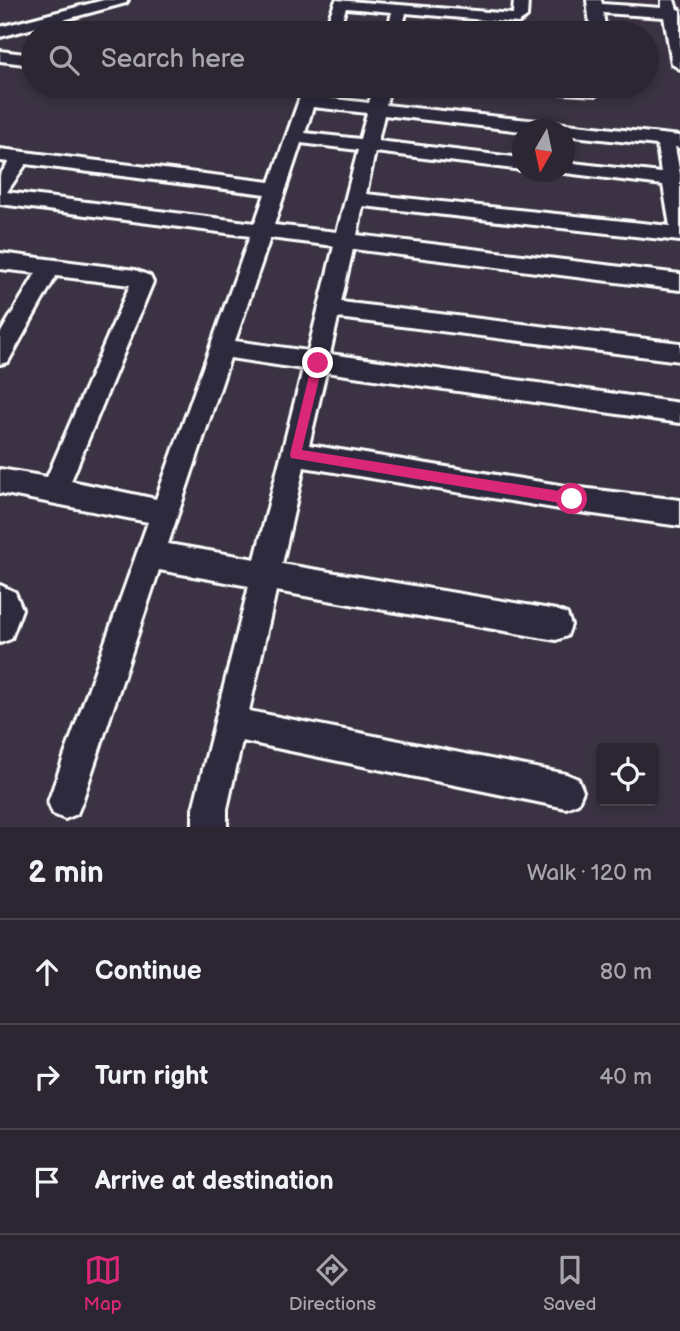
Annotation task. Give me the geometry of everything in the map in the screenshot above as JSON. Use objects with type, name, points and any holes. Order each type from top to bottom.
[{"type":"street","points":[[26,9],[64,0]]},
{"type":"street","points":[[41,21],[121,0]]},
{"type":"street","points":[[334,21],[341,3],[400,8],[459,7],[517,19],[520,17],[521,0]]},
{"type":"street","points":[[595,4],[673,9],[680,59]]},
{"type":"street","points":[[397,21],[400,8]]},
{"type":"street","points":[[3,31],[21,26]]},
{"type":"street","points":[[3,31],[21,33]]},
{"type":"street","points":[[0,56],[21,59]]},
{"type":"street","points":[[65,802],[308,98]]},
{"type":"street","points":[[210,827],[210,809],[379,98],[512,122]]},
{"type":"street","points":[[575,131],[673,142],[672,180],[680,228]]},
{"type":"street","points":[[295,137],[512,163]]},
{"type":"street","points":[[0,155],[277,189]]},
{"type":"street","points":[[0,189],[21,157]]},
{"type":"street","points":[[575,169],[672,180]]},
{"type":"street","points":[[0,198],[680,282]]},
{"type":"street","points":[[355,199],[680,234]]},
{"type":"street","points":[[0,261],[135,278],[142,282],[54,490]]},
{"type":"street","points":[[0,355],[50,267]]},
{"type":"street","points":[[330,309],[680,352]]},
{"type":"street","points":[[222,348],[680,413]]},
{"type":"street","points":[[296,454],[572,499],[680,513]]},
{"type":"street","points":[[0,481],[165,513]]},
{"type":"street","points":[[150,555],[556,625]]},
{"type":"street","points":[[0,600],[5,602],[7,609],[0,628]]},
{"type":"street","points":[[231,723],[566,791]]},
{"type":"route","points":[[318,363],[296,454],[572,499]]}]
